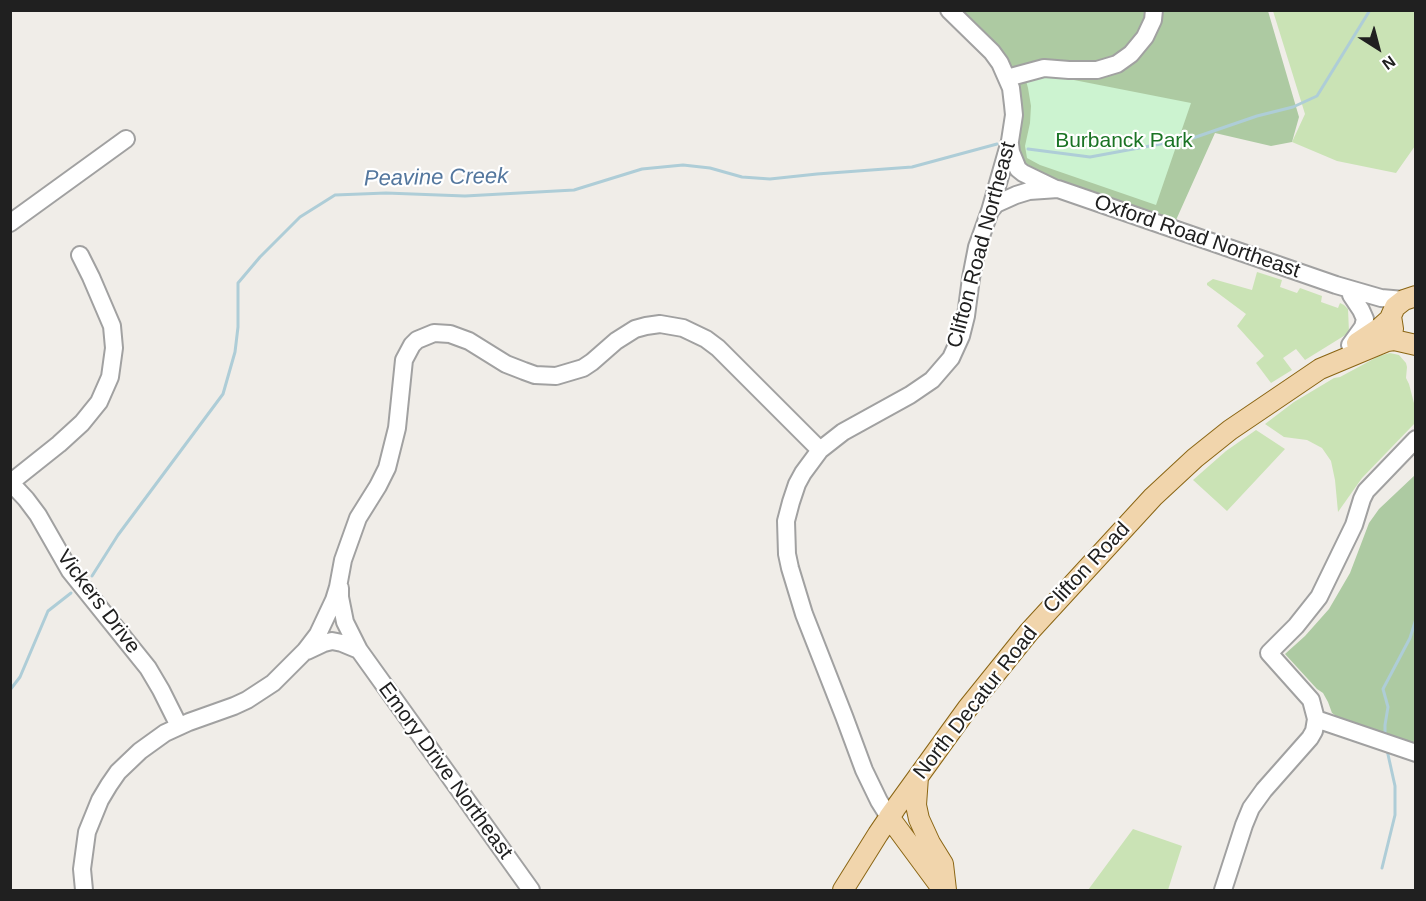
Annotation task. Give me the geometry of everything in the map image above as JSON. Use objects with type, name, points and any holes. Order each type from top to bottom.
[{"type":"main road","points":[[1320,369],[1381,327],[1391,317],[1395,307],[1412,297]]},
{"type":"main road","points":[[1391,317],[1394,331],[1410,344]]},
{"type":"main road","points":[[1320,369],[1380,343],[1394,340],[1410,344]]},
{"type":"main road","name":"Clifton Road","points":[[1059,598],[1174,476],[1213,442],[1320,369]]},
{"type":"main road","name":"North Decatur Road","points":[[1044,615],[1059,598]]},
{"type":"main road","name":"Clifton Road","points":[[956,724],[1006,659],[1044,615]]},
{"type":"main road","name":"North Decatur Road","points":[[843,891],[889,817],[956,724]]},
{"type":"main road","points":[[918,777],[916,804],[919,819],[943,864],[944,891]]},
{"type":"main road","points":[[889,817],[944,891]]},
{"type":"street","name":"Clifton Road Northeast","points":[[889,817],[864,770],[804,614],[787,554],[786,521],[790,502],[803,473],[820,450],[832,439],[921,388],[945,366],[961,336],[977,247],[1010,141],[1014,115],[1011,88],[1000,63],[992,52],[949,10]]},
{"type":"street","points":[[1007,78],[1044,68],[1096,70],[1118,64],[1131,54],[1145,37],[1153,20],[1154,10]]},
{"type":"street","points":[[10,223],[126,139]]},
{"type":"street","name":"Oxford Road Northeast","points":[[1010,141],[1011,152],[1018,169],[1058,189],[1336,285],[1381,298],[1412,297]]},
{"type":"street","name":"Oxford Road Northeast","points":[[990,211],[996,204],[1016,195],[1029,191],[1058,189]]},
{"type":"street","points":[[11,482],[82,423],[99,402],[110,377],[114,348],[112,326],[80,255]]},
{"type":"street","name":"Oxford Road Northeast","points":[[1336,285],[1351,295],[1376,306],[1391,317]]},
{"type":"street","points":[[1345,351],[1363,327],[1365,319],[1351,295]]},
{"type":"street","points":[[84,891],[82,869],[87,832],[100,800],[118,772],[165,733],[247,700],[273,683],[305,651],[318,634],[329,613],[338,587],[347,545],[358,518],[383,476],[392,454],[400,410],[404,360],[417,340],[435,333],[450,334],[506,364],[535,375],[546,376],[566,374],[584,368],[616,341],[635,329],[660,324],[683,328],[706,339],[718,348],[820,450]]},
{"type":"street","points":[[1223,891],[1251,808],[1314,731],[1316,719],[1311,700],[1269,653],[1296,626],[1319,597],[1354,525],[1366,491],[1416,440]]},
{"type":"street","name":"Vickers Drive","points":[[11,482],[38,515],[70,571],[148,668],[162,690],[179,726]]},
{"type":"street","name":"Emory Drive Northeast","points":[[341,573],[342,610],[345,622],[359,650],[531,891]]},
{"type":"street","points":[[305,651],[332,642],[342,643],[359,650]]},
{"type":"street","points":[[1316,719],[1416,753]]},
{"type":"green space","points":[[947,11],[1268,11],[1299,117],[1292,142],[1271,146],[1215,133],[1172,229],[1028,169],[1018,159],[1010,98],[982,47]]},
{"type":"green space","points":[[1273,11],[1415,11],[1415,146],[1396,173],[1337,161],[1292,142],[1305,114]]},
{"type":"green space","name":"Burbanck Park","points":[[1023,70],[1191,103],[1156,205],[1040,165],[1027,158],[1025,146],[1031,106]]},
{"type":"green space","points":[[1257,272],[1282,280],[1280,287],[1297,293],[1300,288],[1322,296],[1321,302],[1338,308],[1340,303],[1348,309],[1349,332],[1347,334],[1305,360],[1296,349],[1283,358],[1292,370],[1271,383],[1256,363],[1264,356],[1237,326],[1246,314],[1207,285],[1213,279],[1252,290]]},
{"type":"green space","points":[[1390,353],[1399,355],[1406,363],[1406,378],[1415,407],[1415,423],[1362,478],[1338,512],[1331,461],[1322,448],[1307,440],[1284,437],[1265,424],[1294,402],[1334,378]]},
{"type":"green space","points":[[1256,430],[1285,449],[1227,511],[1193,480],[1226,451]]},
{"type":"green space","points":[[1415,475],[1415,747],[1380,735],[1332,713],[1323,693],[1285,654],[1329,609],[1350,573],[1369,523],[1379,509]]},
{"type":"green space","points":[[1133,829],[1182,846],[1168,890],[1088,890]]},
{"type":"waterway","name":"Peavine Creek","points":[[1028,149],[1090,157],[1193,138],[1257,116],[1293,107],[1317,96],[1370,10]]},
{"type":"waterway","name":"Peavine Creek","points":[[92,576],[118,535],[223,394],[235,352],[238,327],[238,283],[300,217],[335,195],[386,193],[465,196],[574,190],[642,169],[683,165],[710,168],[742,177],[770,179],[912,167],[997,144]]},
{"type":"waterway","name":"Peavine Creek","points":[[10,690],[20,677],[48,611],[71,593]]},
{"type":"waterway","points":[[1385,737],[1388,707],[1383,689],[1410,638],[1416,619]]},
{"type":"waterway","points":[[1382,868],[1395,815],[1395,786],[1387,750]]}]
